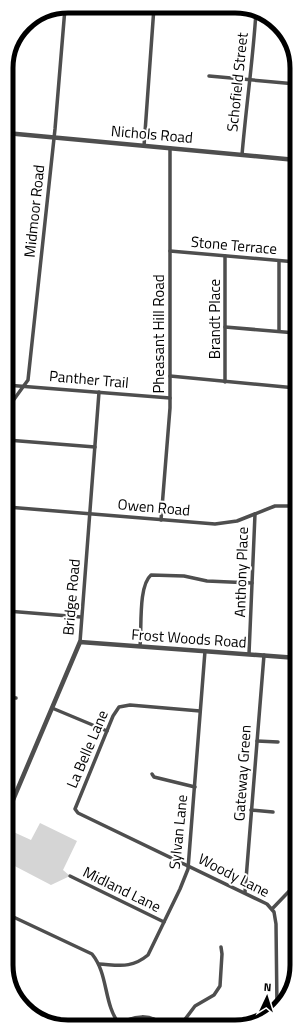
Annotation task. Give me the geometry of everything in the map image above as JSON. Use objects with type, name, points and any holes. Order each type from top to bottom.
[{"type":"street","name":"Midmoor Road","points":[[13,401],[28,380],[54,137],[65,13]]},
{"type":"street","points":[[144,146],[154,13]]},
{"type":"street","name":"Schofield Street","points":[[242,155],[256,17]]},
{"type":"street","points":[[209,76],[290,83]]},
{"type":"street","name":"Nichols Road","points":[[13,134],[290,159]]},
{"type":"street","name":"Pheasant Hill Road","points":[[161,520],[170,398],[170,148]]},
{"type":"street","name":"Stone Terrace","points":[[170,251],[290,262]]},
{"type":"street","name":"Brandt Place","points":[[225,256],[225,382]]},
{"type":"street","points":[[279,261],[279,331]]},
{"type":"street","points":[[225,327],[290,332]]},
{"type":"street","points":[[170,376],[290,387]]},
{"type":"street","name":"Panther Trail","points":[[13,385],[170,398]]},
{"type":"street","name":"Bridge Road","points":[[13,800],[80,642],[99,392]]},
{"type":"street","points":[[13,441],[95,448]]},
{"type":"street","name":"Owen Road","points":[[13,508],[222,524],[237,521],[278,505],[290,506]]},
{"type":"street","name":"Anthony Place","points":[[250,654],[255,514]]},
{"type":"street","points":[[140,646],[143,591],[146,582],[151,575],[184,576],[207,581],[252,583]]},
{"type":"street","points":[[13,611],[81,617]]},
{"type":"street","name":"Frost Woods Road","points":[[80,642],[290,657]]},
{"type":"street","name":"Sylvan Lane","points":[[99,964],[129,966],[139,962],[148,954],[180,889],[188,865],[205,651]]},
{"type":"street","name":"Gateway Green","points":[[245,892],[264,655]]},
{"type":"street","name":"La Belle Lane","points":[[76,811],[76,804],[116,710],[122,705],[200,711]]},
{"type":"street","points":[[52,708],[107,731]]},
{"type":"street","points":[[257,741],[278,742]]},
{"type":"street","points":[[152,774],[154,777],[195,787]]},
{"type":"street","points":[[251,810],[273,812]]},
{"type":"street","name":"Woody Lane","points":[[76,811],[245,892],[262,901],[272,909]]},
{"type":"street","name":"Midland Lane","points":[[70,876],[164,922]]},
{"type":"street","points":[[277,1000],[277,928],[272,909],[290,890]]},
{"type":"street","points":[[13,917],[92,954],[99,964],[111,1012],[116,1020]]},
{"type":"street","points":[[184,1020],[195,1006],[214,995],[220,986],[221,947]]},
{"type":"street","points":[[129,1020],[143,1017],[155,1020]]},
{"type":"shaded area","points":[[40,823],[77,841],[63,870],[70,876],[51,885],[13,865],[13,832],[31,840]]}]
